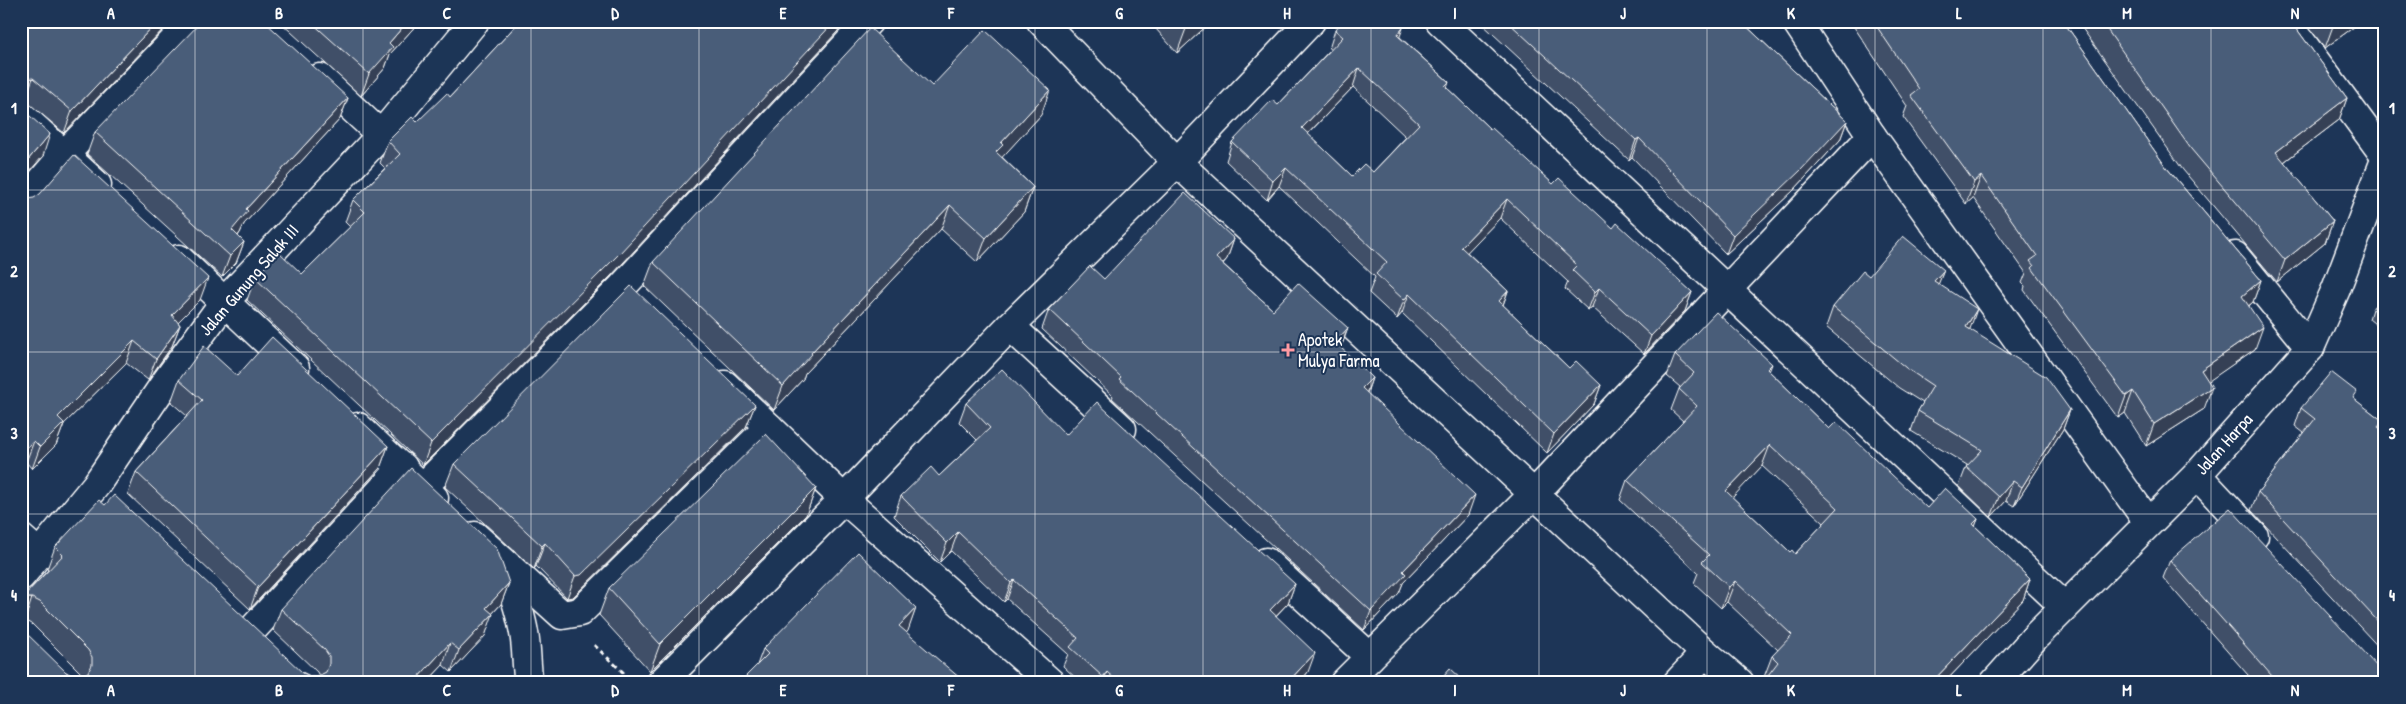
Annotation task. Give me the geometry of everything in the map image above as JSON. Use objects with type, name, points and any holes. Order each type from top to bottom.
[{"type":"street","points":[[21,205],[64,155],[193,21]]},
{"type":"street","name":"Jalan Gunung Salak III","points":[[21,576],[30,546],[96,485],[165,383],[225,301],[381,135],[475,21]]},
{"type":"street","points":[[423,487],[622,287],[869,21]]},
{"type":"street","points":[[1041,21],[1177,162],[1705,653],[1740,683]]},
{"type":"street","points":[[661,683],[844,499],[1010,326],[1177,162],[1311,21]]},
{"type":"street","points":[[1440,21],[2066,607]]},
{"type":"street","points":[[1796,21],[1872,136],[2148,522]]},
{"type":"street","points":[[2286,21],[2385,156]]},
{"type":"street","points":[[300,60],[381,135]]},
{"type":"street","points":[[21,116],[114,201]]},
{"type":"street","points":[[1344,683],[1534,494],[1872,136]]},
{"type":"street","name":"Jalan Harpa","points":[[1994,683],[2148,522],[2169,504],[2197,475],[2310,348],[2336,290],[2385,160]]},
{"type":"street","points":[[2220,238],[2310,348]]},
{"type":"street","points":[[158,240],[310,382]]},
{"type":"street","points":[[622,287],[643,307]]},
{"type":"street","points":[[1010,326],[1142,448]]},
{"type":"street","points":[[706,367],[844,499],[1041,680]]},
{"type":"street","points":[[339,410],[562,615],[580,612],[769,427]]},
{"type":"street","points":[[252,630],[403,467]]},
{"type":"street","points":[[2197,475],[2271,554]]},
{"type":"street","points":[[96,485],[117,505]]},
{"type":"street","points":[[1245,542],[1370,657]]},
{"type":"street","points":[[504,563],[520,609],[525,636],[525,663],[529,683]]},
{"type":"street","points":[[231,610],[272,650]]},
{"type":"street","points":[[1677,683],[1705,653]]},
{"type":"path","points":[[562,615],[626,676]]},
{"type":"building","points":[[21,21],[158,21],[72,111],[33,78],[21,80]]},
{"type":"building","points":[[202,21],[264,21],[348,98],[246,209],[248,211],[232,230],[244,242],[230,256],[95,132]]},
{"type":"building","points":[[310,21],[408,21],[389,43],[393,47],[369,74]]},
{"type":"building","points":[[520,21],[835,21],[619,254],[431,443],[255,278],[279,252],[302,274],[365,212],[353,200],[400,154],[388,141],[412,117],[417,122],[447,93],[450,97]]},
{"type":"building","points":[[1182,21],[1192,21],[1187,26]]},
{"type":"building","points":[[1343,21],[1396,21],[1403,28],[1397,35],[1449,82],[1445,86],[1490,129],[1492,128],[1553,184],[1559,178],[1613,228],[1617,223],[1692,292],[1651,336],[1599,288],[1595,292],[1572,270],[1577,265],[1507,199],[1461,247],[1508,291],[1499,301],[1569,368],[1576,361],[1601,385],[1554,434],[1409,294],[1404,300],[1376,274],[1387,262],[1286,168],[1273,181],[1232,142],[1272,100],[1278,105],[1343,37],[1335,30]],"holes":[[[1359,68],[1419,124],[1373,172],[1364,164],[1352,176],[1302,128]]]},
{"type":"building","points":[[1507,21],[1741,21],[1847,121],[1801,170],[1733,235],[1639,138],[1636,140]]},
{"type":"building","points":[[1873,21],[2063,21],[2166,167],[2261,280],[2242,296],[2263,327],[2201,370],[2212,387],[2154,424],[2133,391],[2126,396],[2032,268],[2034,266],[2030,261],[2037,256],[1981,176],[1974,182],[1911,95],[1919,89]]},
{"type":"building","points":[[2101,21],[2291,21],[2347,98],[2276,152],[2333,221],[2285,260],[2191,149]]},
{"type":"building","points":[[2329,21],[2340,21],[2333,26]]},
{"type":"building","points":[[870,28],[932,86],[985,30],[1050,90],[1001,143],[1003,145],[996,152],[1033,187],[986,238],[950,205],[811,353],[783,386],[653,262]]},
{"type":"building","points":[[21,108],[50,134],[21,168]]},
{"type":"building","points":[[74,155],[208,278],[172,315],[180,325],[156,359],[134,341],[58,417],[64,423],[40,447],[34,441],[21,453],[21,196],[26,199],[34,198],[40,194]]},
{"type":"building","points":[[1185,193],[1234,239],[1216,258],[1273,310],[1298,283],[1348,328],[1335,342],[1372,378],[1362,388],[1475,495],[1403,571],[1406,574],[1371,611],[1119,379],[1121,377],[1049,309],[1090,266],[1104,279]]},
{"type":"building","points":[[1903,236],[1944,270],[1934,281],[1977,309],[1966,327],[2046,377],[2070,410],[2022,487],[2013,481],[1999,497],[1966,467],[1982,450],[1918,411],[1933,386],[1906,368],[1833,307],[1863,271],[1869,276]]},
{"type":"building","points":[[631,286],[755,405],[581,575],[575,576],[545,543],[542,546],[454,464]]},
{"type":"building","points":[[2385,293],[2385,319],[2372,309]]},
{"type":"building","points":[[1716,312],[1772,364],[1767,369],[1829,429],[1836,422],[1927,508],[1945,488],[1978,519],[1973,524],[2030,579],[1931,683],[1762,683],[1778,662],[1772,656],[1792,635],[1735,581],[1729,587],[1702,562],[1709,555],[1627,480],[1697,406],[1679,389],[1694,373],[1675,355]],"holes":[[[1770,445],[1838,508],[1795,554],[1792,550],[1790,552],[1726,491]]]},
{"type":"building","points":[[272,337],[388,446],[258,587],[136,472],[202,400],[179,380],[204,346],[237,376]]},
{"type":"building","points":[[1002,369],[1066,435],[1097,402],[1295,584],[1270,610],[1315,653],[1287,683],[1119,683],[1107,672],[1103,677],[1070,647],[1078,638],[1014,580],[1011,583],[958,532],[947,543],[901,496],[931,467],[939,476],[990,428],[966,403]]},
{"type":"building","points":[[2331,372],[2357,392],[2353,398],[2383,421],[2378,427],[2385,433],[2385,629],[2258,492],[2315,419],[2301,408]]},
{"type":"building","points":[[766,434],[816,488],[660,644],[609,588]]},
{"type":"building","points":[[411,468],[497,549],[509,583],[486,608],[493,614],[459,650],[450,643],[413,683],[21,683],[21,628],[66,672],[73,676],[81,676],[88,672],[92,665],[92,657],[88,650],[40,602],[32,598],[21,599],[63,555],[55,547],[99,500],[105,505],[114,495],[303,673],[310,676],[318,676],[326,672],[329,656],[325,650],[281,609]]},
{"type":"building","points":[[2230,508],[2380,670],[2385,673],[2385,683],[2265,683],[2272,676],[2170,560]]},
{"type":"building","points":[[858,552],[916,608],[899,626],[961,679],[958,683],[739,683],[768,654],[763,649]]},
{"type":"building","points":[[1450,668],[1466,683],[1437,683]]},
{"type":"building","points":[[1699,676],[1707,683],[1693,683]]},
{"type":"place","name":"Apotek Mulya Farma","points":[[1288,350]]}]
